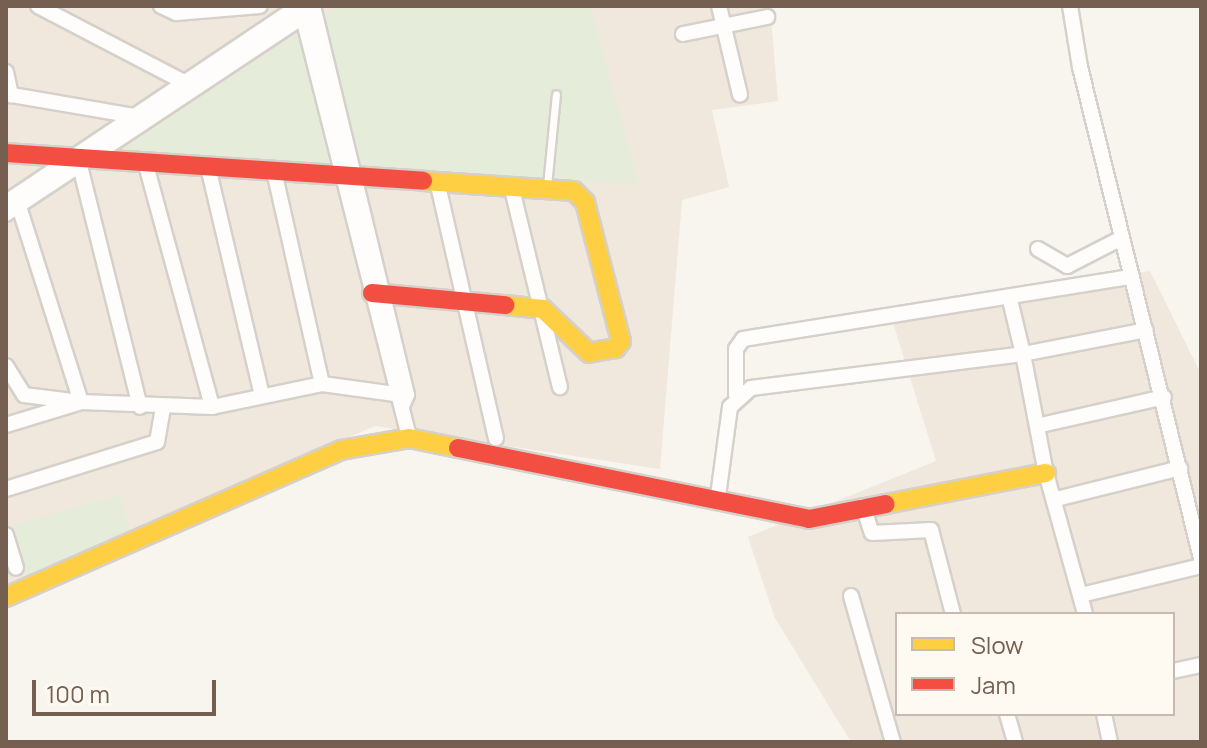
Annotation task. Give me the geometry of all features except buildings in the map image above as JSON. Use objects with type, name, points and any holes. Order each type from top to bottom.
[{"type":"street","points":[[38,6],[184,82]]},
{"type":"street","points":[[161,6],[176,13],[260,6]]},
{"type":"street","points":[[719,6],[740,95]]},
{"type":"street","points":[[1070,6],[1122,238],[1164,397],[1201,558]]},
{"type":"street","points":[[80,161],[135,116],[184,82],[309,8]]},
{"type":"street","points":[[6,214],[14,201],[80,161],[309,8]]},
{"type":"street","points":[[309,8],[378,293],[409,438]]},
{"type":"street","points":[[683,34],[767,17]]},
{"type":"street","points":[[6,72],[9,94],[135,116]]},
{"type":"street","points":[[6,153],[80,161],[574,191],[585,202],[621,341],[616,348],[589,353],[543,309],[378,293]]},
{"type":"street","points":[[80,161],[140,407]]},
{"type":"street","points":[[146,165],[212,407]]},
{"type":"street","points":[[208,167],[261,392]]},
{"type":"street","points":[[274,171],[322,384]]},
{"type":"street","points":[[437,181],[496,438]]},
{"type":"street","points":[[511,185],[560,387]]},
{"type":"street","points":[[14,201],[81,402]]},
{"type":"street","points":[[1038,249],[1067,266],[1122,238]]},
{"type":"street","points":[[718,496],[736,395],[736,349],[743,339],[1010,300],[1132,277]]},
{"type":"street","points":[[1010,300],[1041,425],[1046,473],[1056,499],[1085,612]]},
{"type":"street","points":[[736,395],[751,388],[1023,354],[1146,330]]},
{"type":"street","points":[[6,366],[24,395],[140,407],[212,407],[261,392],[322,384],[402,399]]},
{"type":"street","points":[[1041,425],[1164,397]]},
{"type":"street","points":[[6,425],[81,402]]},
{"type":"street","points":[[6,489],[157,442],[163,407]]},
{"type":"street","points":[[6,597],[341,450],[409,438],[718,496],[809,519],[863,506],[1046,473]]},
{"type":"street","points":[[1056,499],[1180,468]]},
{"type":"street","points":[[863,506],[872,533],[931,530],[952,612]]},
{"type":"street","points":[[6,535],[8,551],[16,567]]},
{"type":"street","points":[[1081,595],[1201,566]]},
{"type":"street","points":[[851,596],[893,742]]},
{"type":"street","points":[[1175,671],[1201,665]]},
{"type":"street","points":[[1008,716],[1015,742]]},
{"type":"street","points":[[1104,716],[1110,742]]},
{"type":"lane","points":[[547,188],[556,94]]},
{"type":"shaded area","points":[[6,6],[770,6],[778,101],[712,110],[729,187],[682,200],[660,469],[375,426],[6,585]]},
{"type":"shaded area","points":[[1150,271],[1201,374],[1201,742],[851,742],[775,618],[748,537],[936,461],[889,310]]},
{"type":"green space","points":[[339,6],[590,6],[639,185],[118,152]]},
{"type":"green space","points":[[120,495],[130,532],[26,576],[13,525]]},
{"type":"traffic: slow","points":[[423,181],[574,191],[585,202],[621,341],[616,348],[589,353],[543,309],[505,305]]},
{"type":"traffic: slow","points":[[6,597],[341,450],[409,438],[458,448]]},
{"type":"traffic: slow","points":[[886,504],[1046,473]]},
{"type":"traffic: jam","points":[[6,153],[423,181]]},
{"type":"traffic: jam","points":[[372,293],[505,305]]},
{"type":"traffic: jam","points":[[458,448],[809,519],[886,504]]}]
